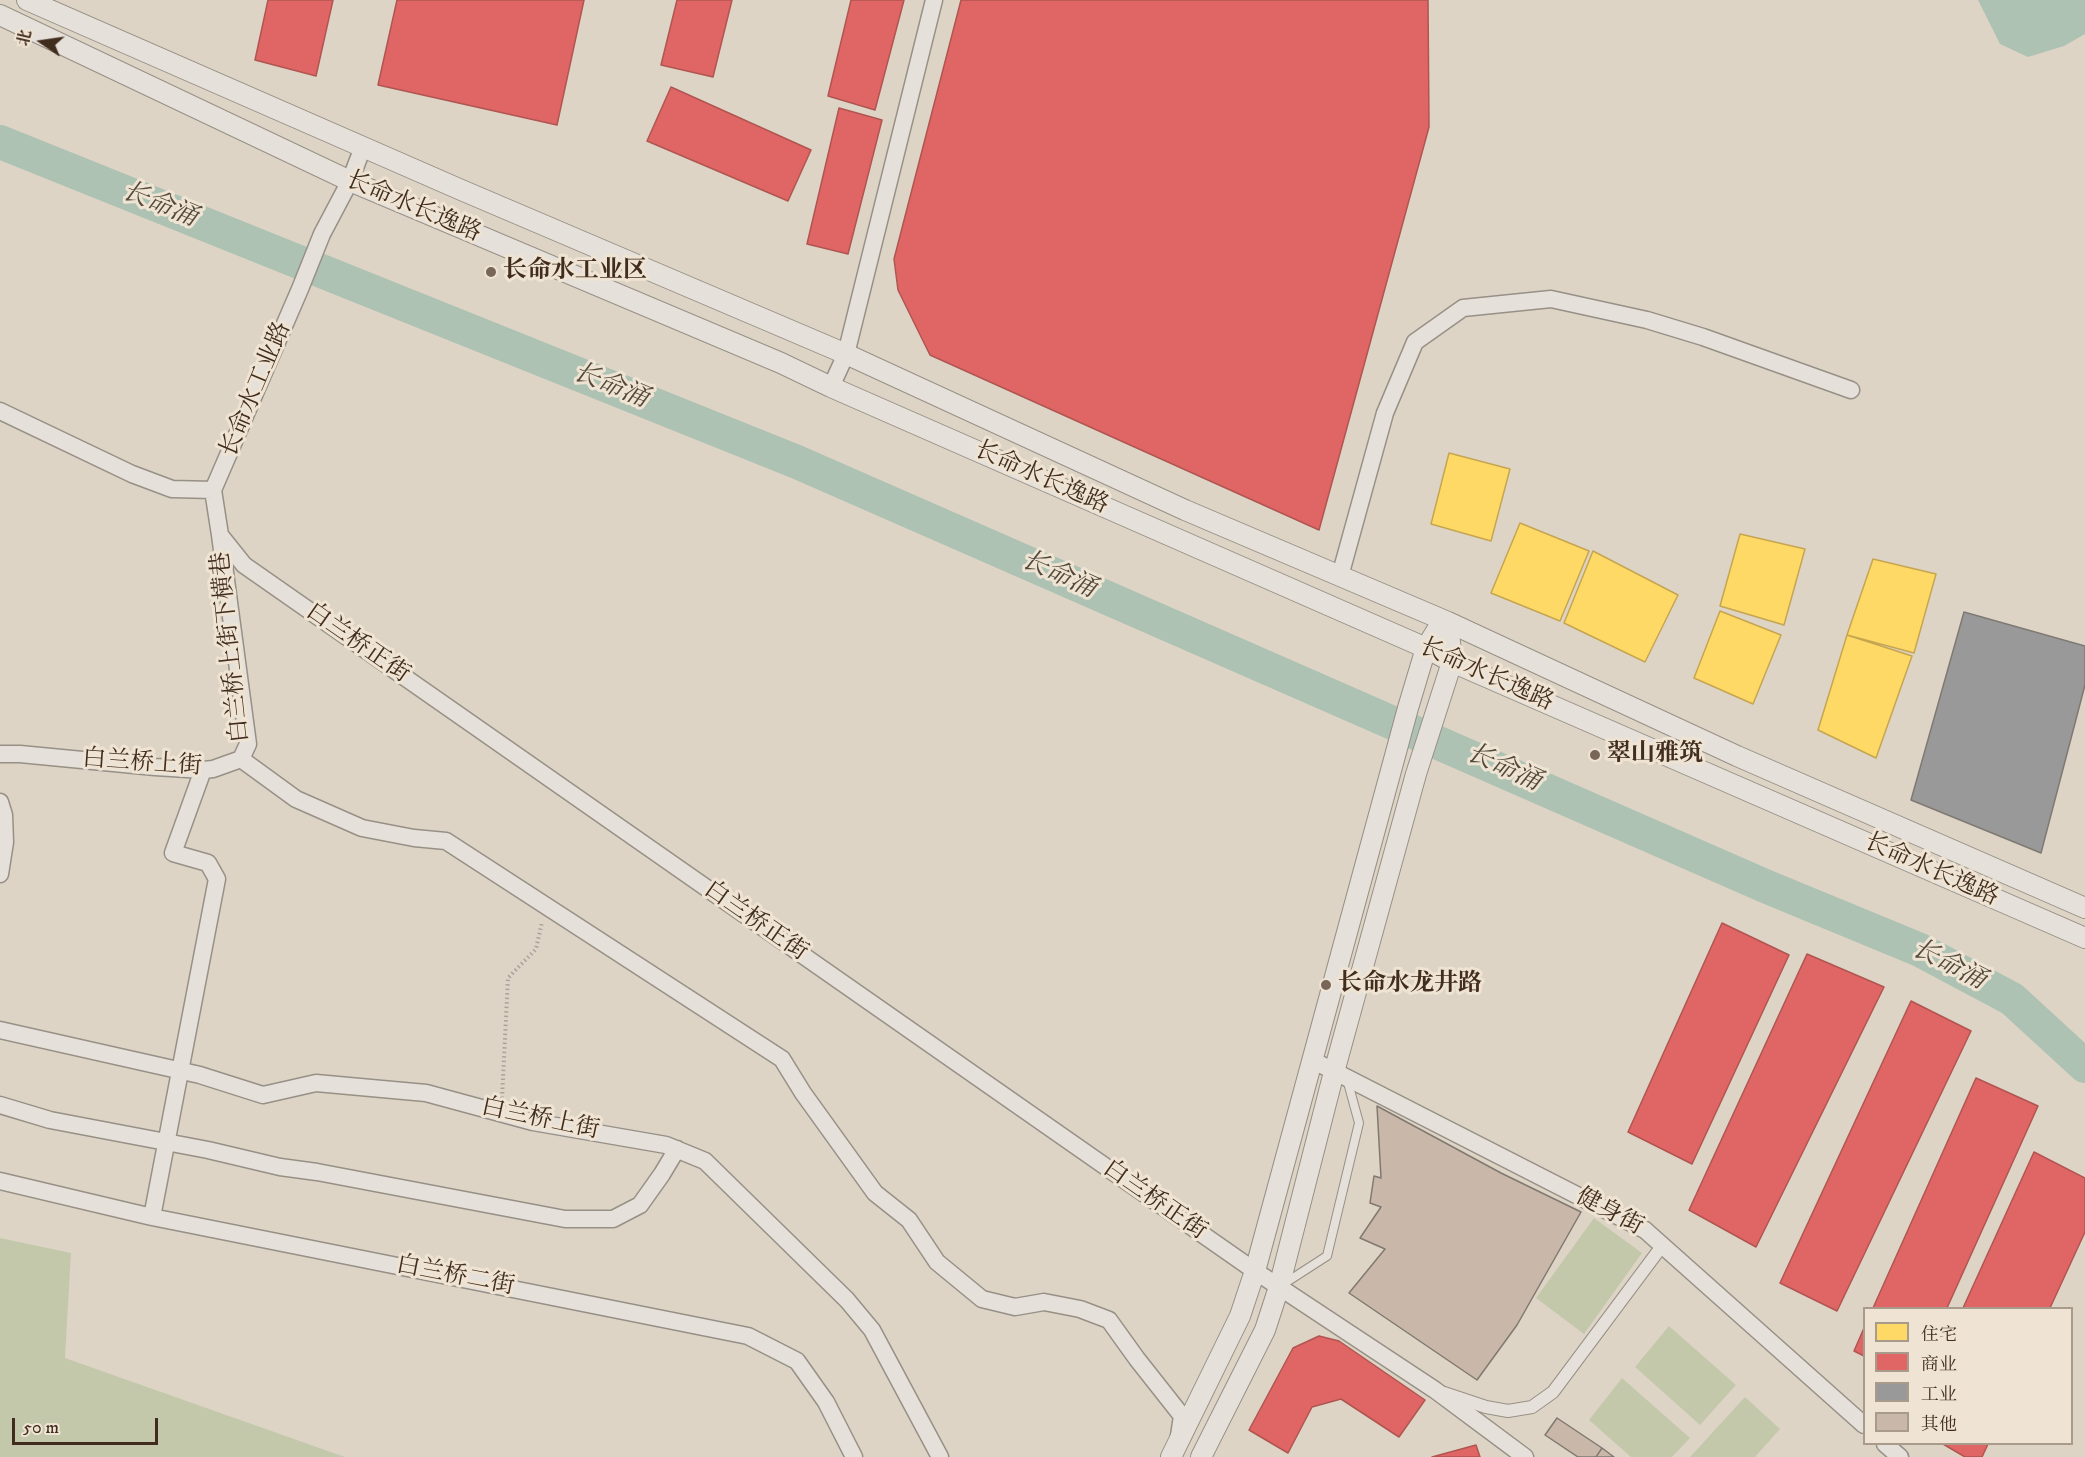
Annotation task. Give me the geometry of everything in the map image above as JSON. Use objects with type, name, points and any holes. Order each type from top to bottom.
[{"type":"street","name":"长命水长逸路","points":[[27,0],[846,354],[1185,510],[1445,621],[1737,756],[2085,908]]},
{"type":"street","points":[[831,387],[846,354],[934,0]]},
{"type":"street","name":"长命水长逸路","points":[[0,15],[350,181],[781,363],[1426,648],[1452,662],[2085,938]]},
{"type":"street","points":[[350,181],[363,147]]},
{"type":"street","name":"长命水工业路","points":[[213,490],[322,234],[350,181]]},
{"type":"street","points":[[1340,576],[1385,413],[1415,342],[1463,308],[1551,299],[1647,320],[1703,337],[1851,390]]},
{"type":"street","points":[[0,411],[132,474],[172,489],[213,490]]},
{"type":"street","name":"白兰桥正街","points":[[213,490],[220,535],[244,565],[1255,1271],[1435,1390],[1525,1457]]},
{"type":"street","name":"白兰桥上街下横巷","points":[[220,535],[248,744],[241,759]]},
{"type":"street","points":[[1174,1450],[1240,1316],[1255,1271],[1408,708],[1426,648],[1445,621]]},
{"type":"street","points":[[1201,1457],[1265,1330],[1279,1287],[1340,1075],[1416,774],[1452,662],[1445,621]]},
{"type":"street","name":"白兰桥上街","points":[[0,754],[203,770],[213,769],[241,759]]},
{"type":"street","points":[[241,759],[296,799],[362,828],[414,838],[446,841],[782,1059],[803,1093],[875,1193],[909,1220],[936,1262],[982,1299],[1015,1307],[1044,1302],[1080,1309],[1109,1320],[1182,1416],[1174,1450]]},
{"type":"street","points":[[152,1217],[217,879],[208,863],[172,853],[203,770]]},
{"type":"street","points":[[0,802],[4,815],[5,842],[0,874]]},
{"type":"street","name":"白兰桥上街","points":[[0,1030],[180,1071],[263,1095],[316,1083],[426,1093],[533,1122],[666,1145],[705,1161],[848,1300],[872,1330],[940,1457]]},
{"type":"street","name":"健身街","points":[[1312,1060],[1645,1230],[1863,1424]]},
{"type":"street","points":[[0,1105],[50,1119],[280,1167],[565,1219],[613,1219],[640,1205],[663,1174],[677,1149]]},
{"type":"street","name":"白兰桥二街","points":[[0,1181],[152,1217],[748,1336],[796,1361],[826,1402],[854,1457]]},
{"type":"street","points":[[1435,1390],[1486,1407],[1508,1411],[1532,1407],[1553,1392],[1662,1246]]},
{"type":"street","points":[[1887,1445],[1900,1457]]},
{"type":"lane","points":[[1279,1287],[1327,1256],[1359,1123],[1340,1075]]},
{"type":"path","points":[[501,1113],[508,978],[536,949],[545,906]]},
{"type":"shaded area","points":[[1978,0],[2085,0],[2085,34],[2064,46],[2028,57],[2000,44]]},
{"type":"shaded area","points":[[1594,1218],[1642,1253],[1584,1334],[1536,1298]]},
{"type":"shaded area","points":[[0,1238],[71,1253],[65,1358],[345,1457],[0,1457]]},
{"type":"shaded area","points":[[1669,1326],[1736,1385],[1700,1425],[1635,1367]]},
{"type":"shaded area","points":[[1622,1378],[1690,1438],[1672,1457],[1631,1457],[1589,1420]]},
{"type":"shaded area","points":[[1745,1397],[1780,1429],[1755,1457],[1690,1457]]},
{"type":"building: 住宅","points":[[1449,453],[1510,469],[1491,541],[1431,524]]},
{"type":"building: 住宅","points":[[1520,523],[1589,551],[1560,621],[1491,593]]},
{"type":"building: 住宅","points":[[1740,534],[1805,549],[1784,625],[1720,606]]},
{"type":"building: 住宅","points":[[1593,551],[1678,595],[1645,662],[1564,623]]},
{"type":"building: 住宅","points":[[1873,559],[1936,574],[1914,653],[1847,635]]},
{"type":"building: 住宅","points":[[1720,611],[1781,635],[1753,704],[1694,678]]},
{"type":"building: 住宅","points":[[1847,635],[1912,656],[1876,758],[1818,730]]},
{"type":"building: 商业","points":[[268,0],[333,0],[316,76],[255,60]]},
{"type":"building: 商业","points":[[397,0],[584,0],[557,125],[378,85]]},
{"type":"building: 商业","points":[[677,0],[732,0],[713,77],[661,65]]},
{"type":"building: 商业","points":[[851,0],[904,0],[875,110],[828,96]]},
{"type":"building: 商业","points":[[961,0],[1428,0],[1429,127],[1319,530],[930,355],[898,290],[894,259]]},
{"type":"building: 商业","points":[[671,87],[811,150],[788,201],[647,141]]},
{"type":"building: 商业","points":[[839,108],[882,120],[848,254],[807,244]]},
{"type":"building: 商业","points":[[1722,923],[1789,955],[1692,1164],[1628,1132]]},
{"type":"building: 商业","points":[[1807,954],[1884,987],[1756,1247],[1689,1210]]},
{"type":"building: 商业","points":[[1911,1001],[1971,1031],[1837,1311],[1780,1283]]},
{"type":"building: 商业","points":[[1976,1078],[2038,1106],[1947,1307],[1873,1307]]},
{"type":"building: 商业","points":[[2034,1152],[2085,1178],[2085,1232],[2050,1307],[1963,1307]]},
{"type":"building: 商业","points":[[1863,1330],[1863,1356],[1854,1351]]},
{"type":"building: 商业","points":[[1319,1336],[1339,1341],[1425,1400],[1399,1437],[1341,1399],[1312,1407],[1288,1453],[1249,1430],[1293,1348]]},
{"type":"building: 商业","points":[[1476,1445],[1480,1457],[1432,1457]]},
{"type":"building: 商业","points":[[1945,1445],[1988,1445],[1982,1457],[1965,1457]]},
{"type":"building: 工业","points":[[1964,612],[2085,646],[2085,685],[2041,853],[1911,800]]},
{"type":"building: 其他","points":[[1377,1106],[1501,1173],[1581,1212],[1517,1325],[1477,1380],[1349,1293],[1385,1249],[1360,1238],[1381,1207],[1370,1203],[1374,1176],[1381,1178]]},
{"type":"building: 其他","points":[[1557,1418],[1602,1448],[1596,1457],[1578,1457],[1545,1435]]},
{"type":"building: 其他","points":[[1602,1448],[1614,1457],[1596,1457]]},
{"type":"waterway","name":"长命涌","points":[[0,142],[797,462],[1765,886],[1920,950],[2012,999],[2085,1066]]},
{"type":"place","name":"长命水工业区","points":[[491,272]]},
{"type":"place","name":"翠山雅筑","points":[[1595,755]]},
{"type":"place","name":"长命水龙井路","points":[[1326,985]]}]
